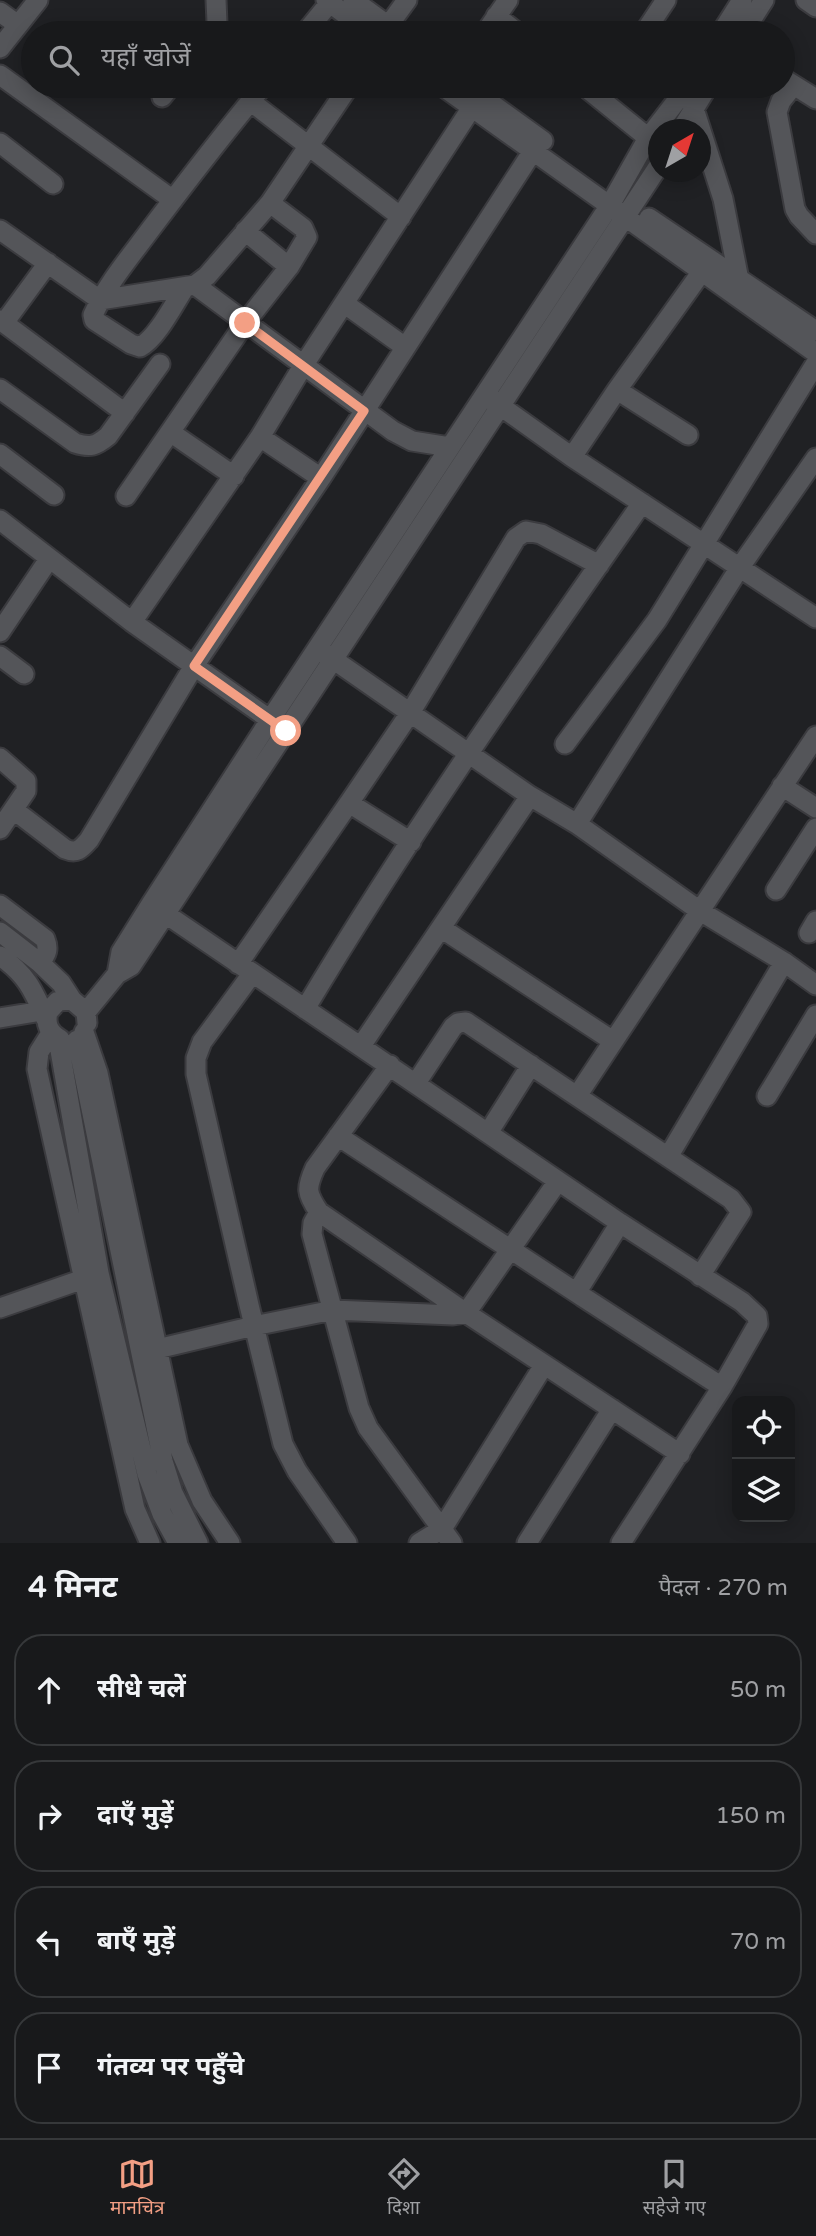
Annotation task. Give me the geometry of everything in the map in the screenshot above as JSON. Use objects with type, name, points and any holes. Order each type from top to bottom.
[{"type":"street","points":[[21,21],[38,0]]},
{"type":"street","points":[[216,0],[217,21]]},
{"type":"street","points":[[353,0],[378,21]]},
{"type":"street","points":[[395,21],[407,0]]},
{"type":"street","points":[[493,21],[508,0]]},
{"type":"street","points":[[652,21],[666,0]]},
{"type":"street","points":[[729,21],[743,0]]},
{"type":"street","points":[[751,21],[764,0]]},
{"type":"street","points":[[806,0],[816,7]]},
{"type":"street","points":[[314,21],[329,1],[355,21]]},
{"type":"street","points":[[0,12],[18,25]]},
{"type":"street","points":[[496,16],[502,21]]},
{"type":"street","points":[[0,48],[21,21]]},
{"type":"street","points":[[0,75],[21,90]]},
{"type":"street","points":[[795,86],[816,99]]},
{"type":"street","points":[[32,98],[173,200]]},
{"type":"street","points":[[190,286],[146,344],[140,347],[94,320],[93,314],[100,300],[252,98]]},
{"type":"street","points":[[0,230],[100,300],[190,286],[207,276],[270,203],[341,98]]},
{"type":"street","points":[[132,622],[260,437],[401,216],[457,98]]},
{"type":"street","points":[[469,98],[706,265],[744,301],[816,353]]},
{"type":"street","points":[[610,98],[648,137]]},
{"type":"street","points":[[668,119],[681,98]]},
{"type":"street","points":[[691,98],[723,199],[744,301]]},
{"type":"street","points":[[687,119],[700,98]]},
{"type":"street","points":[[782,98],[778,124],[795,209],[816,234]]},
{"type":"street","points":[[250,101],[401,216]]},
{"type":"street","points":[[0,143],[53,184]]},
{"type":"street","points":[[14,810],[72,852],[80,850],[89,840],[194,666],[321,478],[537,145]]},
{"type":"street","points":[[325,654],[450,447],[493,401],[613,200],[648,149]]},
{"type":"street","points":[[230,1543],[202,1501],[178,1445],[98,1073],[48,1012],[58,1001],[73,998],[112,980],[131,966],[158,909],[278,725],[493,401],[649,182]]},
{"type":"street","points":[[126,496],[245,323],[289,267],[307,237],[307,233],[270,203]]},
{"type":"street","points":[[245,231],[289,267]]},
{"type":"street","points":[[48,263],[2,322],[125,413]]},
{"type":"street","points":[[706,265],[739,280],[816,331]]},
{"type":"street","points":[[572,457],[706,265]]},
{"type":"street","points":[[190,286],[364,411],[412,442],[450,447]]},
{"type":"street","points":[[345,304],[405,348]]},
{"type":"street","points":[[565,744],[657,620],[816,363]]},
{"type":"street","points":[[0,389],[75,443],[86,447],[97,445],[108,436],[160,364]]},
{"type":"street","points":[[617,390],[688,435]]},
{"type":"street","points":[[493,401],[572,457],[816,616]]},
{"type":"street","points":[[170,432],[234,476]]},
{"type":"street","points":[[260,437],[321,478]]},
{"type":"street","points":[[0,454],[54,495]]},
{"type":"street","points":[[577,824],[740,567],[816,458]]},
{"type":"street","points":[[305,1009],[468,754],[642,503]]},
{"type":"street","points":[[0,520],[132,622],[278,725]]},
{"type":"street","points":[[347,1543],[297,1471],[283,1444],[197,1074],[196,1058],[202,1042],[245,969],[349,803],[410,713],[516,538],[526,531],[541,534],[599,565]]},
{"type":"street","points":[[0,632],[49,559]]},
{"type":"street","points":[[325,654],[530,796],[577,824],[701,911],[816,985]]},
{"type":"street","points":[[0,656],[24,674]]},
{"type":"street","points":[[577,1096],[816,736]]},
{"type":"street","points":[[0,758],[26,781],[26,791],[0,829]]},
{"type":"street","points":[[782,786],[816,808]]},
{"type":"street","points":[[361,1046],[530,796]]},
{"type":"street","points":[[349,803],[411,842]]},
{"type":"street","points":[[776,890],[816,828]]},
{"type":"street","points":[[0,905],[45,939],[47,954],[40,962]]},
{"type":"street","points":[[158,909],[620,1223],[752,1309],[758,1324],[722,1387],[621,1543]]},
{"type":"street","points":[[441,928],[613,1041]]},
{"type":"street","points":[[0,932],[40,962],[73,998],[88,1020],[60,1029],[0,1018]]},
{"type":"street","points":[[0,956],[27,979],[60,1029],[163,1461],[173,1493],[198,1543]]},
{"type":"street","points":[[668,1157],[784,962]]},
{"type":"street","points":[[73,998],[112,980]]},
{"type":"street","points":[[768,1096],[816,1014]]},
{"type":"street","points":[[416,1083],[453,1027],[466,1022],[731,1199],[741,1212],[700,1276]]},
{"type":"street","points":[[60,1029],[91,1276],[135,1509],[150,1543]]},
{"type":"street","points":[[390,1065],[315,1168],[308,1184],[310,1199],[318,1212],[680,1454]]},
{"type":"street","points":[[488,1133],[531,1065]]},
{"type":"street","points":[[338,1136],[722,1387]]},
{"type":"street","points":[[157,1349],[333,1310],[453,1315],[466,1313],[558,1181]]},
{"type":"street","points":[[318,1212],[312,1234],[359,1408],[368,1428],[447,1536]]},
{"type":"street","points":[[583,1297],[578,1290],[620,1223]]},
{"type":"street","points":[[0,1308],[91,1276]]},
{"type":"street","points":[[91,1276],[147,1474],[162,1514],[178,1543]]},
{"type":"street","points":[[419,1543],[447,1536],[544,1365]]},
{"type":"street","points":[[527,1543],[612,1409]]},
{"type":"route","points":[[245,323],[364,411],[194,666],[286,731]]}]
